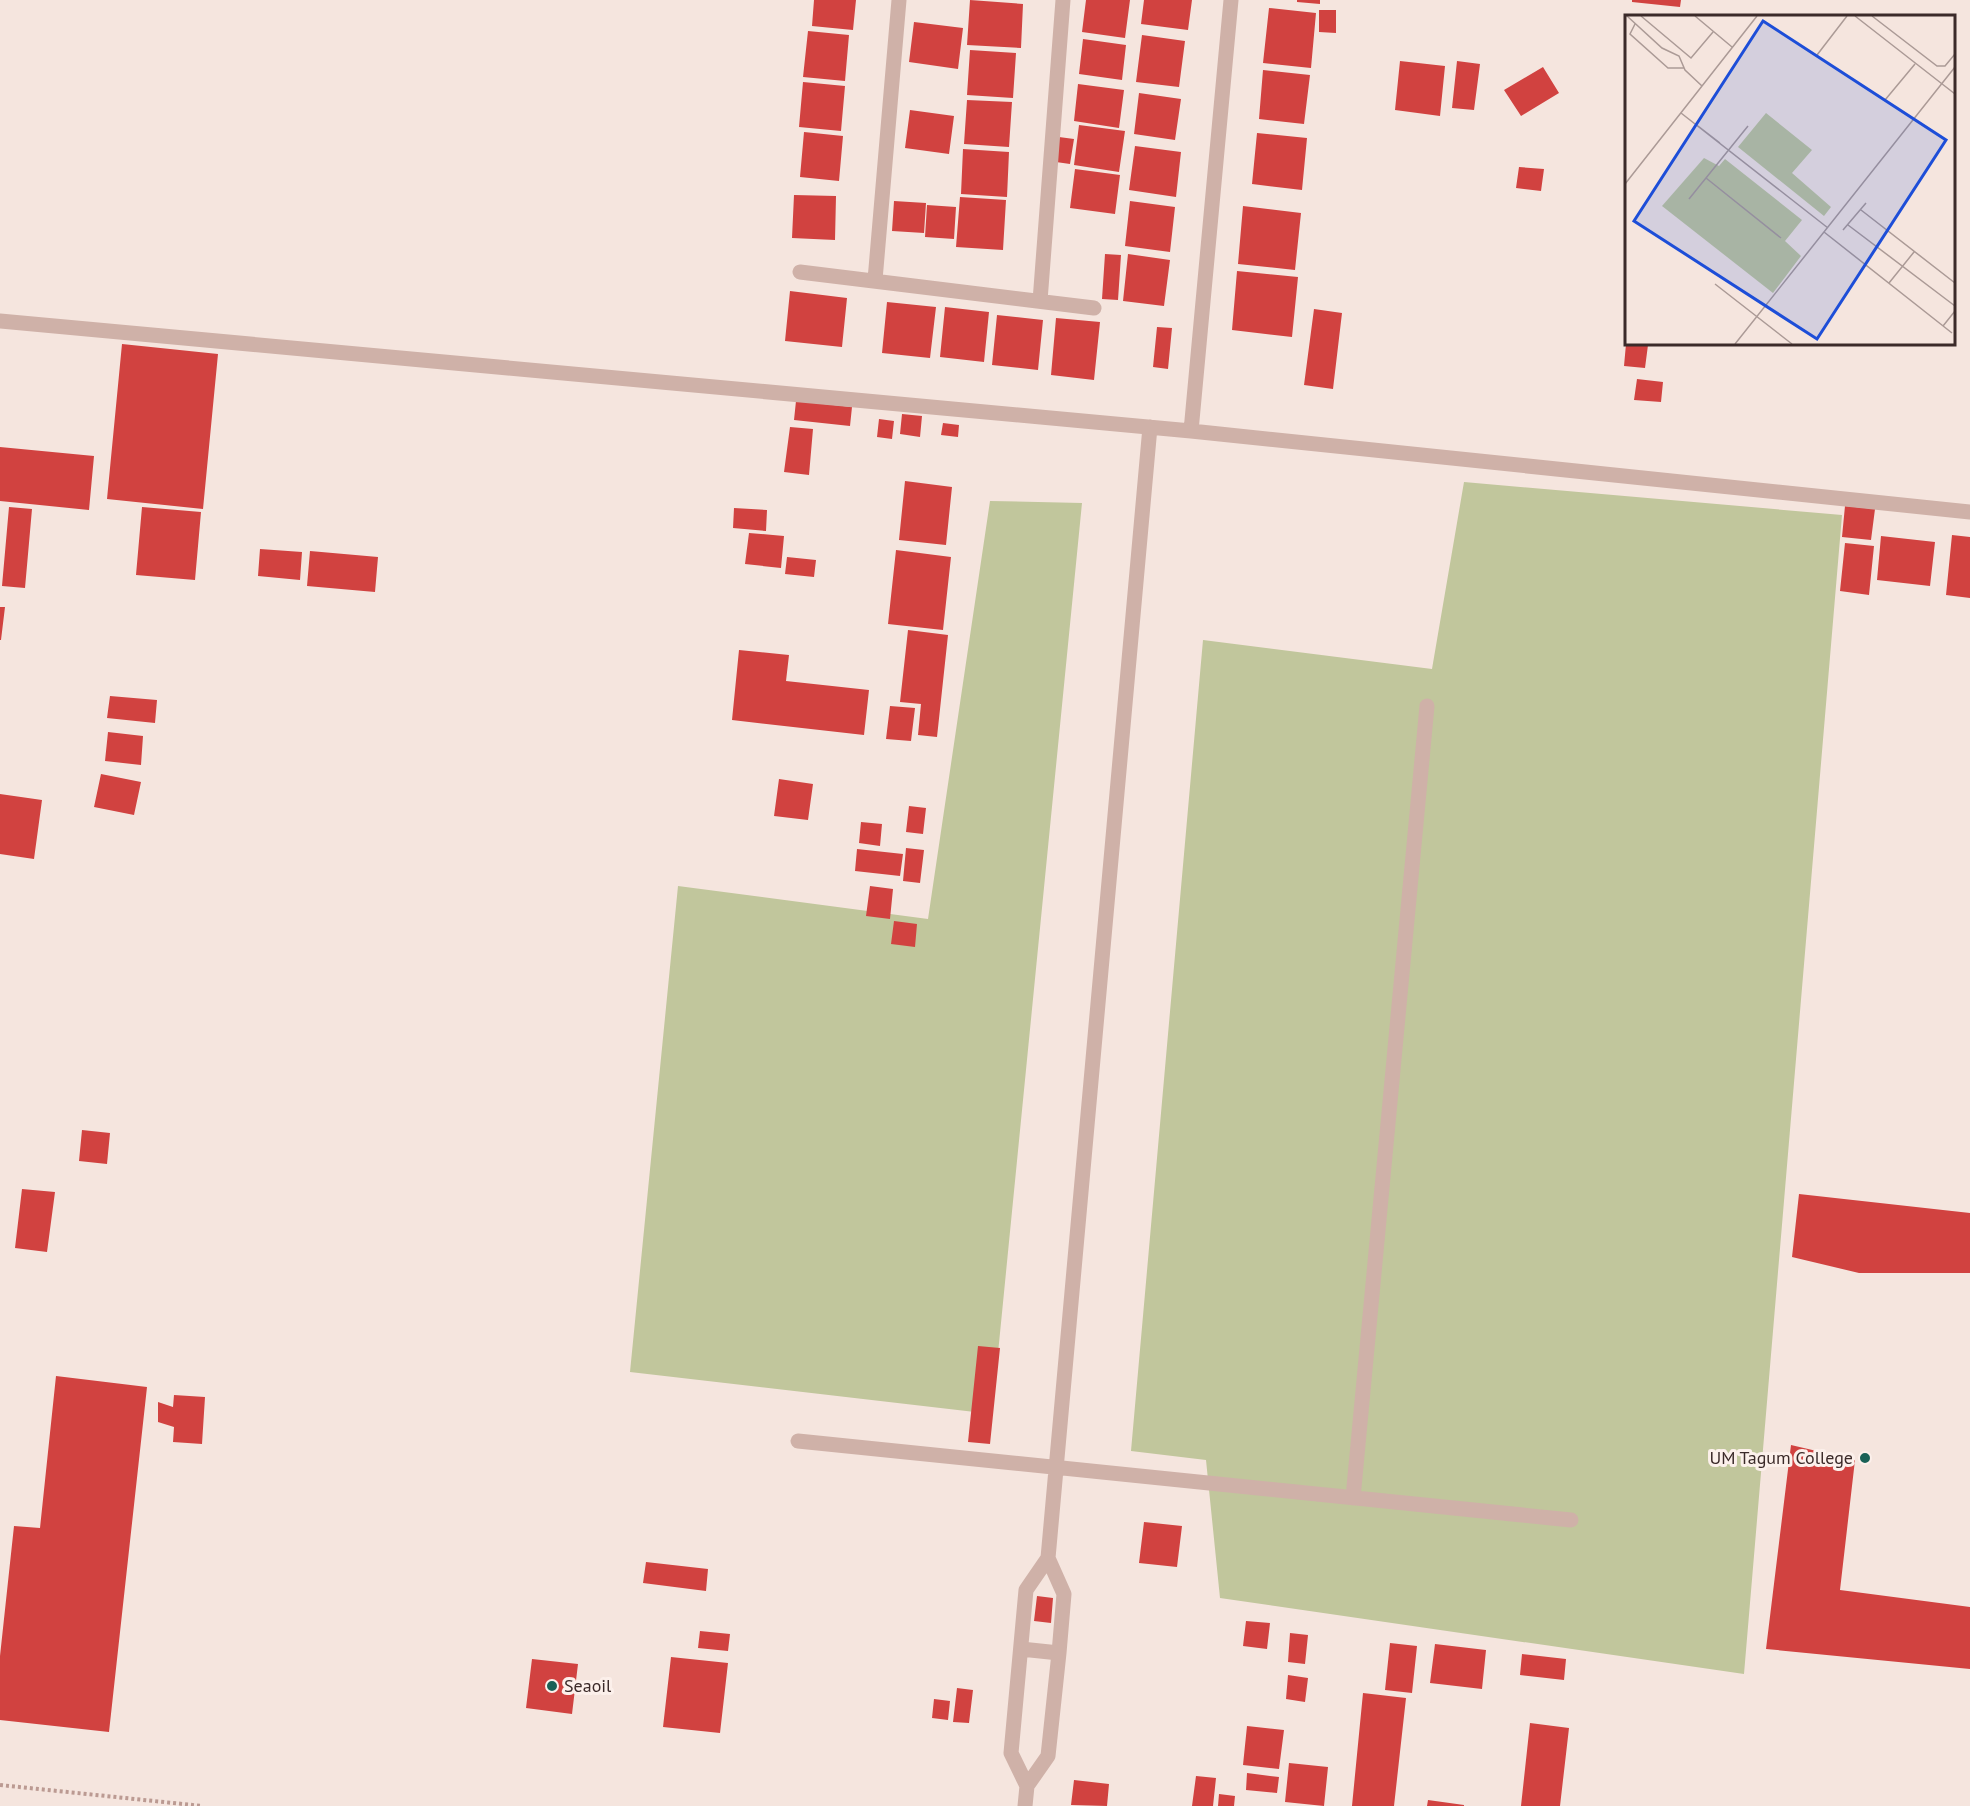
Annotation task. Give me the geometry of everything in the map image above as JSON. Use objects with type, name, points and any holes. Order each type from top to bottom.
[{"type":"street","points":[[874,280],[899,0]]},
{"type":"street","points":[[1040,301],[1063,0]]},
{"type":"street","points":[[1191,431],[1231,0]]},
{"type":"street","points":[[800,272],[1094,308]]},
{"type":"street","points":[[0,321],[1150,427],[1970,512]]},
{"type":"street","points":[[1027,1786],[1011,1753],[1026,1590],[1048,1558],[1150,427]]},
{"type":"street","points":[[1353,1498],[1427,706]]},
{"type":"street","points":[[798,1441],[1571,1520]]},
{"type":"street","points":[[1025,1806],[1027,1786],[1048,1756],[1059,1653],[1064,1594],[1048,1558]]},
{"type":"street","points":[[1021,1649],[1059,1653]]},
{"type":"path","points":[[0,1785],[202,1806]]},
{"type":"green space","points":[[1464,482],[1842,515],[1744,1674],[1220,1598],[1206,1460],[1131,1451],[1203,640],[1432,669]]},
{"type":"green space","points":[[990,501],[1082,503],[992,1414],[630,1372],[678,886],[928,919]]},
{"type":"building","points":[[814,0],[856,0],[853,30],[812,26]]},
{"type":"building","points":[[970,0],[1023,4],[1021,48],[967,45]]},
{"type":"building","points":[[1086,0],[1130,0],[1125,38],[1082,32]]},
{"type":"building","points":[[1144,0],[1192,0],[1188,30],[1141,24]]},
{"type":"building","points":[[1297,0],[1320,0],[1320,4],[1297,2]]},
{"type":"building","points":[[1632,0],[1681,0],[1680,7],[1632,2]]},
{"type":"building","points":[[1269,8],[1316,13],[1311,68],[1263,63]]},
{"type":"building","points":[[1319,10],[1336,10],[1336,33],[1319,32]]},
{"type":"building","points":[[914,22],[963,28],[958,69],[909,62]]},
{"type":"building","points":[[808,31],[849,35],[845,81],[803,77]]},
{"type":"building","points":[[1142,35],[1185,41],[1179,87],[1136,82]]},
{"type":"building","points":[[1083,39],[1126,45],[1122,80],[1079,74]]},
{"type":"building","points":[[970,50],[1016,53],[1013,98],[967,95]]},
{"type":"building","points":[[1400,61],[1445,66],[1440,116],[1395,110]]},
{"type":"building","points":[[1457,61],[1480,64],[1474,110],[1452,108]]},
{"type":"building","points":[[1543,67],[1559,93],[1521,116],[1504,90]]},
{"type":"building","points":[[1263,70],[1310,75],[1304,124],[1259,119]]},
{"type":"building","points":[[803,82],[845,86],[841,131],[799,127]]},
{"type":"building","points":[[1078,84],[1124,90],[1119,128],[1074,121]]},
{"type":"building","points":[[1139,93],[1181,99],[1175,140],[1134,134]]},
{"type":"building","points":[[967,100],[1012,102],[1009,147],[964,144]]},
{"type":"building","points":[[910,110],[954,116],[949,154],[905,148]]},
{"type":"building","points":[[1079,125],[1125,131],[1119,172],[1074,165]]},
{"type":"building","points":[[804,132],[843,136],[839,181],[800,177]]},
{"type":"building","points":[[1257,133],[1307,138],[1302,190],[1252,184]]},
{"type":"building","points":[[1059,137],[1074,139],[1070,164],[1056,162]]},
{"type":"building","points":[[1135,146],[1181,152],[1176,197],[1129,190]]},
{"type":"building","points":[[963,149],[1009,152],[1007,197],[961,194]]},
{"type":"building","points":[[1519,167],[1544,169],[1541,191],[1516,188]]},
{"type":"building","points":[[1075,169],[1120,175],[1115,214],[1070,208]]},
{"type":"building","points":[[794,195],[836,196],[835,240],[792,238]]},
{"type":"building","points":[[960,197],[1006,200],[1003,250],[956,247]]},
{"type":"building","points":[[894,201],[926,203],[924,233],[892,231]]},
{"type":"building","points":[[1130,201],[1175,207],[1170,252],[1125,246]]},
{"type":"building","points":[[927,205],[956,207],[954,239],[925,237]]},
{"type":"building","points":[[1243,206],[1301,213],[1295,270],[1238,264]]},
{"type":"building","points":[[1105,254],[1121,255],[1118,300],[1102,299]]},
{"type":"building","points":[[1128,254],[1170,260],[1164,306],[1123,301]]},
{"type":"building","points":[[1237,271],[1298,277],[1292,337],[1232,330]]},
{"type":"building","points":[[790,291],[847,298],[842,347],[785,341]]},
{"type":"building","points":[[887,302],[936,307],[930,358],[882,353]]},
{"type":"building","points":[[945,307],[989,312],[984,362],[940,357]]},
{"type":"building","points":[[1314,309],[1342,313],[1333,389],[1304,385]]},
{"type":"building","points":[[997,315],[1043,320],[1038,370],[992,365]]},
{"type":"building","points":[[1056,318],[1100,322],[1094,380],[1051,375]]},
{"type":"building","points":[[1157,327],[1172,328],[1168,369],[1153,367]]},
{"type":"building","points":[[122,344],[218,354],[203,509],[107,499]]},
{"type":"building","points":[[1626,345],[1648,345],[1645,368],[1624,366]]},
{"type":"building","points":[[1637,379],[1663,382],[1661,402],[1634,400]]},
{"type":"building","points":[[796,401],[852,407],[850,426],[794,420]]},
{"type":"building","points":[[902,414],[922,416],[920,437],[900,434]]},
{"type":"building","points":[[879,419],[894,421],[892,439],[877,437]]},
{"type":"building","points":[[943,423],[959,425],[958,437],[941,435]]},
{"type":"building","points":[[790,427],[813,429],[809,475],[784,472]]},
{"type":"building","points":[[0,447],[94,456],[89,510],[0,501]]},
{"type":"building","points":[[905,481],[952,487],[946,545],[899,540]]},
{"type":"building","points":[[1845,506],[1875,509],[1871,540],[1842,537]]},
{"type":"building","points":[[9,507],[32,509],[25,588],[2,586]]},
{"type":"building","points":[[142,507],[201,512],[195,580],[136,575]]},
{"type":"building","points":[[734,508],[767,510],[766,531],[733,528]]},
{"type":"building","points":[[749,533],[784,536],[781,568],[745,564]]},
{"type":"building","points":[[1952,535],[1970,537],[1970,598],[1946,595]]},
{"type":"building","points":[[1881,536],[1935,542],[1930,586],[1877,580]]},
{"type":"building","points":[[1845,543],[1874,546],[1869,595],[1840,591]]},
{"type":"building","points":[[260,549],[302,552],[300,580],[258,576]]},
{"type":"building","points":[[896,550],[951,557],[943,630],[888,624]]},
{"type":"building","points":[[310,551],[378,557],[375,592],[307,586]]},
{"type":"building","points":[[787,557],[816,560],[814,577],[785,574]]},
{"type":"building","points":[[0,607],[5,607],[1,640],[0,640]]},
{"type":"building","points":[[908,630],[948,635],[937,737],[918,735],[921,704],[900,702]]},
{"type":"building","points":[[739,650],[789,655],[786,681],[869,690],[864,735],[732,720]]},
{"type":"building","points":[[110,696],[157,700],[155,723],[107,718]]},
{"type":"building","points":[[890,706],[915,708],[911,741],[886,739]]},
{"type":"building","points":[[108,732],[143,736],[141,765],[105,761]]},
{"type":"building","points":[[101,774],[141,782],[134,815],[94,807]]},
{"type":"building","points":[[779,779],[813,784],[808,820],[774,816]]},
{"type":"building","points":[[0,794],[42,800],[34,859],[0,854]]},
{"type":"building","points":[[909,806],[926,808],[923,834],[906,832]]},
{"type":"building","points":[[861,822],[882,824],[880,846],[859,843]]},
{"type":"building","points":[[906,848],[924,850],[920,883],[903,881]]},
{"type":"building","points":[[857,849],[903,854],[900,876],[855,871]]},
{"type":"building","points":[[870,886],[893,889],[890,919],[866,916]]},
{"type":"building","points":[[894,921],[917,924],[915,947],[891,944]]},
{"type":"building","points":[[82,1130],[110,1133],[107,1164],[79,1161]]},
{"type":"building","points":[[22,1189],[55,1192],[47,1252],[15,1248]]},
{"type":"building","points":[[1799,1194],[1970,1213],[1970,1273],[1859,1273],[1792,1257]]},
{"type":"building","points":[[978,1346],[1000,1348],[990,1444],[968,1442]]},
{"type":"building","points":[[56,1376],[147,1387],[109,1732],[0,1720],[0,1656],[14,1526],[40,1528]]},
{"type":"building","points":[[174,1395],[205,1397],[202,1444],[173,1442],[174,1427],[158,1422],[158,1402],[173,1407]]},
{"type":"building","points":[[1791,1445],[1855,1460],[1840,1590],[1970,1607],[1970,1669],[1766,1649]]},
{"type":"building","points":[[1144,1522],[1182,1526],[1177,1567],[1139,1563]]},
{"type":"building","points":[[646,1562],[708,1569],[706,1591],[643,1583]]},
{"type":"building","points":[[1037,1596],[1053,1598],[1051,1623],[1034,1621]]},
{"type":"building","points":[[1246,1621],[1270,1623],[1267,1649],[1243,1646]]},
{"type":"building","points":[[700,1631],[730,1634],[728,1651],[698,1648]]},
{"type":"building","points":[[1290,1633],[1308,1635],[1305,1664],[1288,1662]]},
{"type":"building","points":[[1390,1643],[1417,1646],[1412,1693],[1385,1690]]},
{"type":"building","points":[[1435,1644],[1486,1650],[1482,1689],[1430,1683]]},
{"type":"building","points":[[1522,1654],[1566,1659],[1564,1680],[1520,1675]]},
{"type":"building","points":[[671,1657],[728,1663],[720,1733],[663,1727]]},
{"type":"building","name":"Seaoil","points":[[532,1659],[578,1664],[572,1714],[526,1708]]},
{"type":"building","points":[[1288,1675],[1308,1678],[1305,1702],[1286,1699]]},
{"type":"building","points":[[957,1688],[973,1690],[969,1723],[953,1722]]},
{"type":"building","points":[[1363,1693],[1406,1698],[1394,1806],[1352,1806]]},
{"type":"building","points":[[934,1699],[950,1701],[948,1720],[932,1718]]},
{"type":"building","points":[[1530,1723],[1569,1728],[1560,1806],[1521,1806]]},
{"type":"building","points":[[1247,1726],[1284,1730],[1279,1769],[1243,1765]]},
{"type":"building","points":[[1289,1763],[1328,1767],[1324,1806],[1285,1802]]},
{"type":"building","points":[[1247,1773],[1279,1777],[1277,1793],[1246,1790]]},
{"type":"building","points":[[1196,1776],[1216,1778],[1213,1806],[1192,1806]]},
{"type":"building","points":[[1074,1780],[1109,1784],[1107,1806],[1071,1805]]},
{"type":"building","points":[[1219,1794],[1235,1796],[1234,1806],[1218,1806]]},
{"type":"building","points":[[1428,1800],[1464,1805],[1464,1806],[1427,1806]]},
{"type":"place","name":"UM Tagum College","points":[[1865,1458]]},
{"type":"place","name":"Seaoil","points":[[552,1686]]}]
